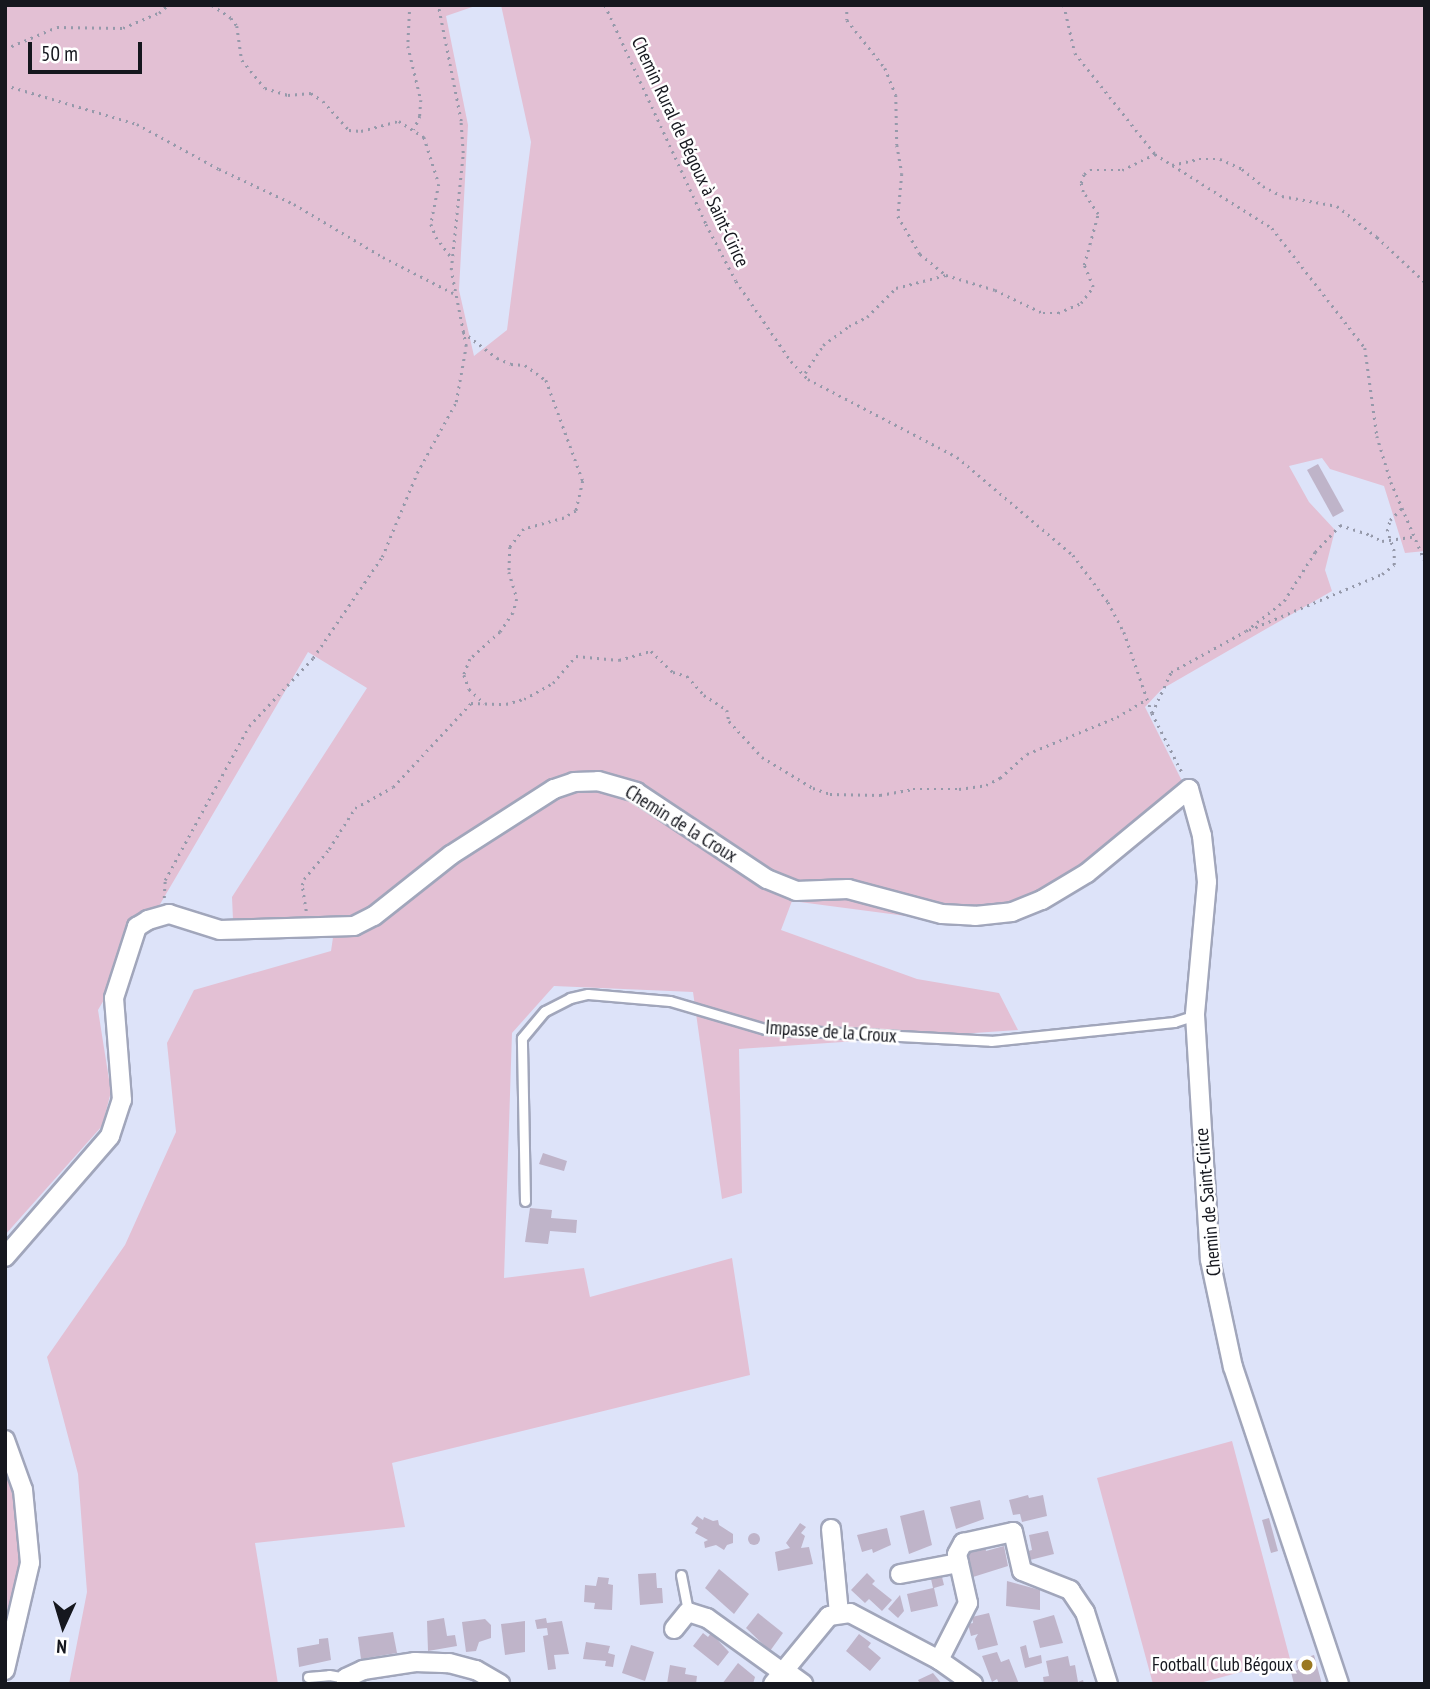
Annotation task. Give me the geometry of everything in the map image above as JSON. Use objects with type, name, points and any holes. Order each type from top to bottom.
[{"type":"street","name":"Chemin de la Croux","points":[[169,914],[220,930],[354,926],[374,916],[451,855],[554,789],[574,782],[610,782],[636,792],[767,879],[796,891],[848,889],[942,914],[975,916],[1012,912],[1041,900],[1087,873],[1189,789]]},
{"type":"street","name":"Chemin de Saint-Cirice","points":[[1189,789],[1202,836],[1207,882],[1195,1014],[1210,1260],[1233,1367],[1339,1684]]},
{"type":"street","points":[[5,1257],[110,1136],[122,1100],[122,1076],[113,1014],[119,979],[137,927],[148,920],[169,914]]},
{"type":"street","points":[[5,1440],[23,1490],[30,1541],[27,1586],[5,1670]]},
{"type":"street","points":[[831,1529],[839,1614]]},
{"type":"street","points":[[939,1660],[968,1603],[957,1553],[963,1543],[1013,1532],[1022,1571],[1070,1590],[1085,1612],[1108,1684]]},
{"type":"street","points":[[900,1574],[959,1563]]},
{"type":"street","points":[[674,1629],[688,1612],[707,1618],[780,1675],[803,1684]]},
{"type":"street","points":[[780,1675],[829,1616],[850,1613],[939,1660],[973,1684]]},
{"type":"street","points":[[346,1681],[363,1670],[415,1662],[438,1662],[476,1670],[500,1684]]},
{"type":"lane","name":"Impasse de la Croux","points":[[525,1201],[522,1038],[545,1011],[570,998],[589,994],[670,1001],[765,1030],[991,1041],[1174,1022],[1195,1014]]},
{"type":"lane","points":[[681,1575],[688,1612]]},
{"type":"lane","points":[[308,1677],[329,1675],[346,1681]]},
{"type":"path","points":[[5,49],[57,27],[123,28],[159,13],[168,5]]},
{"type":"path","points":[[212,5],[232,18],[237,26],[242,60],[265,88],[288,95],[311,93],[323,101],[349,130],[361,131],[399,121],[424,137],[439,184],[431,224],[436,237],[452,258]]},
{"type":"path","points":[[410,5],[408,46],[421,100],[420,116],[414,130]]},
{"type":"path","points":[[169,914],[163,895],[165,880],[249,726],[313,658],[382,557],[417,473],[456,402],[466,346],[453,293],[452,258],[463,153],[461,121],[438,5]]},
{"type":"path","name":"Chemin Rural de Bégoux à Saint-Cirice","points":[[605,5],[706,224],[736,281],[791,361],[804,374],[957,457],[1073,555],[1108,602],[1124,632],[1152,713],[1189,789]]},
{"type":"path","points":[[847,5],[847,20],[885,68],[896,95],[897,145],[902,174],[898,216],[920,254],[946,275],[995,290],[1043,313],[1058,313],[1081,303],[1093,287],[1084,265],[1098,214],[1083,192],[1081,183],[1084,174],[1090,170],[1122,170],[1155,154]]},
{"type":"path","points":[[1064,5],[1075,53],[1155,154],[1272,228],[1365,348],[1377,436],[1402,507],[1425,561]]},
{"type":"path","points":[[5,85],[137,124],[219,169],[294,204],[383,257],[453,293]]},
{"type":"path","points":[[1172,165],[1199,159],[1220,159],[1242,169],[1263,186],[1282,195],[1337,206],[1377,237],[1425,282]]},
{"type":"path","points":[[804,374],[823,345],[867,317],[896,288],[946,275]]},
{"type":"path","points":[[462,332],[497,358],[511,364],[525,365],[546,380],[583,481],[576,511],[564,518],[524,529],[510,547],[509,572],[517,599],[513,613],[500,632],[470,659],[464,675],[469,689],[484,703]]},
{"type":"path","points":[[1152,713],[1171,672],[1245,631],[1382,574],[1394,565],[1387,531],[1390,520],[1402,507]]},
{"type":"path","points":[[1245,631],[1284,601],[1315,552],[1341,524],[1382,541],[1416,536]]},
{"type":"path","points":[[315,928],[306,910],[304,878],[330,849],[355,808],[393,787],[471,703],[506,704],[524,699],[553,683],[576,656],[619,660],[651,651],[673,672],[687,676],[705,695],[727,710],[729,721],[762,757],[813,788],[852,795],[986,785],[1000,778],[1027,754],[1117,717],[1147,699]]},
{"type":"shaded area","points":[[5,5],[478,5],[446,16],[468,125],[459,290],[474,356],[507,330],[531,142],[501,5],[1425,5],[1425,551],[1405,553],[1384,486],[1330,469],[1322,458],[1289,466],[1309,502],[1335,530],[1325,570],[1332,591],[1162,689],[1145,707],[1185,787],[1054,889],[967,924],[792,901],[781,930],[917,979],[999,993],[1018,1030],[739,1049],[742,1193],[722,1199],[693,992],[554,986],[512,1033],[504,1278],[584,1268],[590,1297],[732,1258],[750,1375],[392,1463],[405,1527],[255,1543],[278,1684],[69,1684],[87,1592],[78,1474],[47,1357],[125,1245],[176,1132],[167,1043],[194,990],[331,951],[336,917],[233,920],[232,897],[367,688],[308,652],[98,1010],[111,1092],[102,1126],[5,1235]]},
{"type":"shaded area","points":[[1232,1441],[1290,1659],[1196,1684],[1153,1684],[1097,1478]]},
{"type":"shaded area","points":[[5,1472],[17,1508],[22,1554],[8,1645]]},
{"type":"building","points":[[1318,464],[1344,511],[1333,517],[1307,470]]},
{"type":"building","points":[[543,1153],[567,1161],[564,1171],[539,1164]]},
{"type":"building","points":[[530,1208],[552,1210],[551,1218],[577,1220],[576,1233],[550,1231],[548,1244],[525,1242]]},
{"type":"building","points":[[1028,1495],[1029,1498],[1043,1495],[1047,1516],[1022,1522],[1020,1514],[1013,1515],[1009,1500]]},
{"type":"building","points":[[980,1500],[984,1519],[956,1529],[950,1507]]},
{"type":"building","points":[[924,1510],[932,1545],[909,1554],[900,1516]]},
{"type":"building","points":[[697,1516],[703,1520],[704,1517],[718,1520],[719,1525],[733,1534],[733,1543],[727,1545],[724,1550],[716,1545],[705,1548],[704,1542],[708,1540],[695,1533],[698,1528],[691,1524]]},
{"type":"building","points":[[1269,1518],[1278,1551],[1271,1553],[1262,1520]]},
{"type":"building","points":[[800,1523],[806,1527],[801,1533],[805,1536],[801,1548],[809,1547],[813,1564],[778,1571],[775,1552],[790,1548],[786,1543]]},
{"type":"building","points":[[887,1528],[891,1545],[873,1553],[872,1549],[862,1552],[857,1535]]},
{"type":"building","points":[[1048,1531],[1054,1554],[1030,1560],[1028,1551],[1032,1550],[1029,1535]]},
{"type":"building","points":[[754,1533],[760,1539],[754,1545],[748,1539]]},
{"type":"building","points":[[1004,1546],[1008,1566],[973,1577],[966,1554],[969,1550],[985,1547],[986,1551]]},
{"type":"building","points":[[719,1569],[749,1594],[734,1614],[705,1588]]},
{"type":"building","points":[[656,1573],[657,1588],[662,1588],[663,1603],[640,1605],[638,1574]]},
{"type":"building","points":[[867,1573],[875,1581],[872,1584],[892,1600],[882,1611],[869,1599],[865,1603],[851,1590]]},
{"type":"building","points":[[598,1577],[609,1578],[608,1584],[613,1585],[612,1610],[594,1609],[595,1603],[584,1602],[585,1585],[596,1586]]},
{"type":"building","points":[[942,1577],[944,1585],[934,1588],[938,1606],[911,1612],[907,1594],[933,1588],[931,1579]]},
{"type":"building","points":[[1007,1581],[1040,1590],[1040,1610],[1006,1606]]},
{"type":"building","points":[[900,1595],[904,1611],[898,1618],[888,1609]]},
{"type":"building","points":[[758,1613],[783,1633],[770,1651],[746,1628]]},
{"type":"building","points":[[989,1613],[998,1645],[978,1650],[975,1639],[978,1634],[971,1636],[968,1624],[973,1623],[972,1617]]},
{"type":"building","points":[[1054,1615],[1063,1643],[1040,1648],[1033,1621]]},
{"type":"building","points":[[444,1618],[447,1636],[455,1635],[457,1646],[428,1651],[427,1621]]},
{"type":"building","points":[[546,1618],[547,1623],[562,1621],[569,1654],[554,1655],[556,1669],[548,1670],[543,1636],[548,1635],[547,1628],[537,1629],[535,1620]]},
{"type":"building","points":[[485,1619],[491,1625],[491,1638],[479,1642],[476,1651],[466,1652],[462,1622]]},
{"type":"building","points":[[525,1621],[525,1652],[505,1655],[501,1624]]},
{"type":"building","points":[[393,1632],[397,1653],[361,1659],[358,1637]]},
{"type":"building","points":[[703,1633],[708,1637],[711,1633],[729,1652],[718,1666],[693,1646]]},
{"type":"building","points":[[859,1634],[871,1643],[868,1647],[881,1658],[870,1671],[846,1651]]},
{"type":"building","points":[[328,1638],[331,1660],[299,1667],[297,1648],[319,1644],[319,1639]]},
{"type":"building","points":[[586,1642],[610,1646],[608,1653],[615,1655],[613,1667],[605,1666],[606,1661],[583,1659]]},
{"type":"building","points":[[631,1645],[654,1652],[645,1681],[622,1673]]},
{"type":"building","points":[[1026,1645],[1029,1658],[1041,1655],[1042,1663],[1025,1668],[1020,1647]]},
{"type":"building","points":[[997,1652],[1001,1662],[1009,1659],[1019,1684],[999,1684],[997,1679],[992,1682],[982,1656]]},
{"type":"building","name":"Football Club Bégoux","points":[[1314,1655],[1322,1684],[1294,1684],[1291,1672],[1298,1670],[1295,1661]]},
{"type":"building","points":[[1068,1656],[1070,1666],[1075,1665],[1078,1682],[1083,1680],[1084,1684],[1044,1684],[1043,1677],[1049,1676],[1046,1661]]},
{"type":"building","points":[[738,1663],[755,1677],[753,1684],[722,1684]]},
{"type":"building","points":[[670,1665],[686,1668],[685,1674],[697,1676],[696,1684],[667,1684]]},
{"type":"building","points":[[933,1673],[942,1684],[920,1684],[918,1680]]},
{"type":"place","name":"Football Club Bégoux","points":[[1307,1665]]}]
